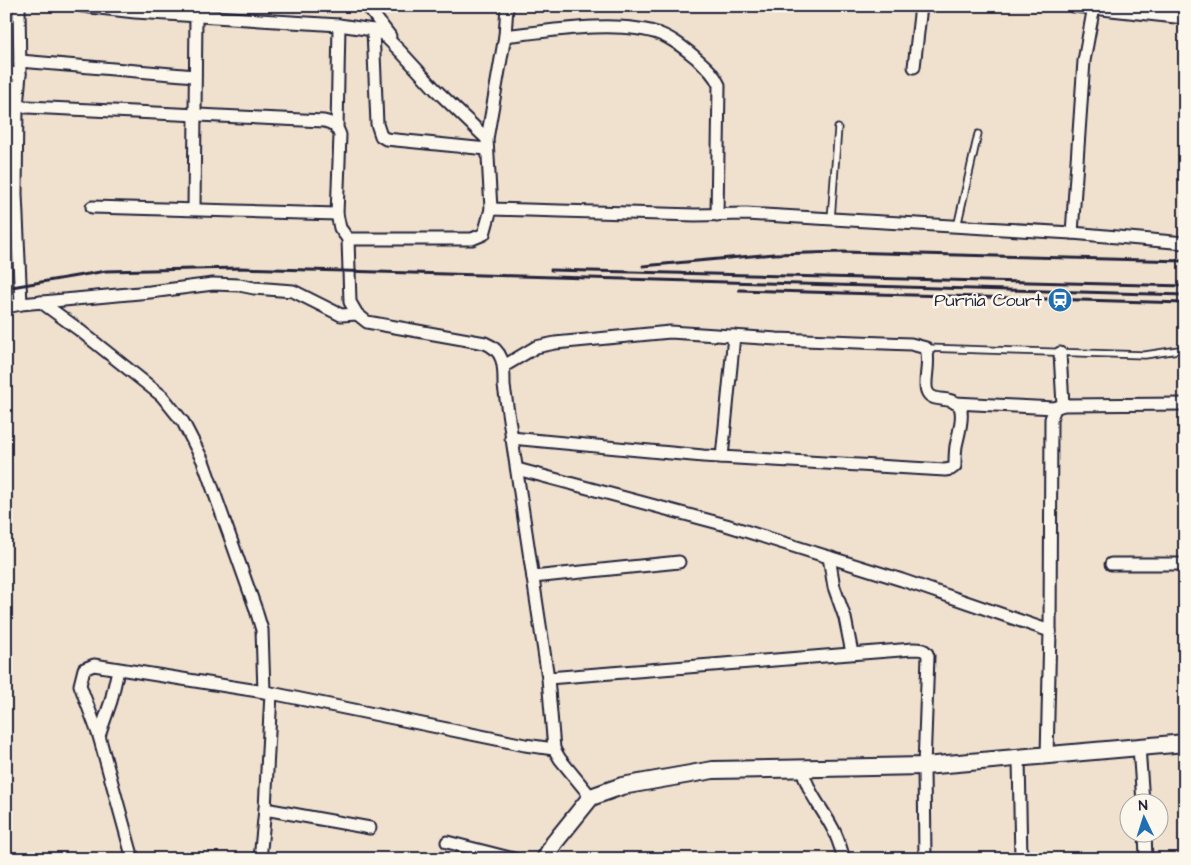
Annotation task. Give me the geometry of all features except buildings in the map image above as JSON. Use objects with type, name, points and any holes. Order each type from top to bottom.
[{"type":"street","points":[[19,6],[20,74],[12,106],[21,304]]},
{"type":"street","points":[[82,6],[135,12],[339,25],[373,30],[384,35],[487,144]]},
{"type":"street","points":[[367,6],[401,52]]},
{"type":"street","points":[[348,239],[472,239],[484,234],[491,209],[487,144],[505,36],[508,6]]},
{"type":"street","points":[[914,66],[921,6]]},
{"type":"street","points":[[1074,6],[1185,18]]},
{"type":"street","points":[[1072,233],[1084,61],[1094,8]]},
{"type":"street","points":[[194,209],[196,16]]},
{"type":"street","points":[[337,129],[339,25]]},
{"type":"street","points":[[505,36],[568,29],[630,27],[662,34],[689,52],[715,75],[719,85],[717,215]]},
{"type":"street","points":[[373,30],[377,124],[381,136],[386,139],[487,144]]},
{"type":"street","points":[[20,61],[195,76]]},
{"type":"street","points":[[6,73],[20,74]]},
{"type":"street","points":[[12,106],[324,120],[332,123],[340,135],[337,214],[340,228],[348,239],[350,302],[357,314],[367,322],[485,343],[495,347],[504,366],[504,386],[511,438],[548,678],[554,748],[560,759],[591,797]]},
{"type":"street","points":[[92,207],[337,214]]},
{"type":"street","points":[[491,209],[717,215],[746,214],[1072,233],[1185,243]]},
{"type":"street","points":[[6,307],[214,284],[239,284],[254,288],[293,291],[341,315],[357,314]]},
{"type":"street","points":[[41,302],[162,396],[183,422],[203,461],[256,607],[262,630],[268,693],[265,809],[260,859]]},
{"type":"street","points":[[504,366],[536,347],[555,343],[670,332],[911,344],[926,348],[929,356],[926,389],[929,394],[935,398],[953,401],[960,406],[962,412],[955,466],[951,469],[722,457],[511,438]]},
{"type":"street","points":[[722,457],[734,336]]},
{"type":"street","points":[[1047,756],[1050,631],[1051,419],[1059,407],[1060,353]]},
{"type":"street","points":[[955,403],[1059,407],[1185,404]]},
{"type":"street","points":[[517,469],[726,525],[829,557],[1050,631]]},
{"type":"street","points":[[829,557],[834,587],[845,618],[852,653]]},
{"type":"street","points":[[533,577],[679,562]]},
{"type":"street","points":[[1112,564],[1185,564]]},
{"type":"street","points":[[548,678],[852,653],[923,650],[927,652],[928,656],[924,766],[925,859]]},
{"type":"street","points":[[133,859],[99,736],[80,685],[84,669],[94,665],[268,693],[525,745],[554,748]]},
{"type":"street","points":[[99,736],[111,701],[118,670]]},
{"type":"street","points":[[545,859],[554,844],[591,797],[622,786],[713,770],[924,766],[1185,743]]},
{"type":"street","points":[[1140,747],[1142,792]]},
{"type":"street","points":[[1019,759],[1021,859]]},
{"type":"street","points":[[802,768],[811,794],[834,830],[844,859]]},
{"type":"street","points":[[265,809],[370,828]]},
{"type":"street","points":[[447,842],[514,859]]},
{"type":"street","points":[[1145,842],[1146,859]]},
{"type":"lane","points":[[831,219],[838,128]]},
{"type":"lane","points":[[957,226],[978,134]]},
{"type":"lane","points":[[926,348],[1145,355],[1185,349]]},
{"type":"railway","points":[[643,266],[774,254],[843,252],[1185,261]]},
{"type":"railway","points":[[6,288],[106,271],[239,268],[1185,295]]},
{"type":"railway","points":[[551,270],[1185,286]]},
{"type":"railway","points":[[739,290],[1185,303]]},
{"type":"place","name":"Purnia Court","points":[[1060,300]]}]
